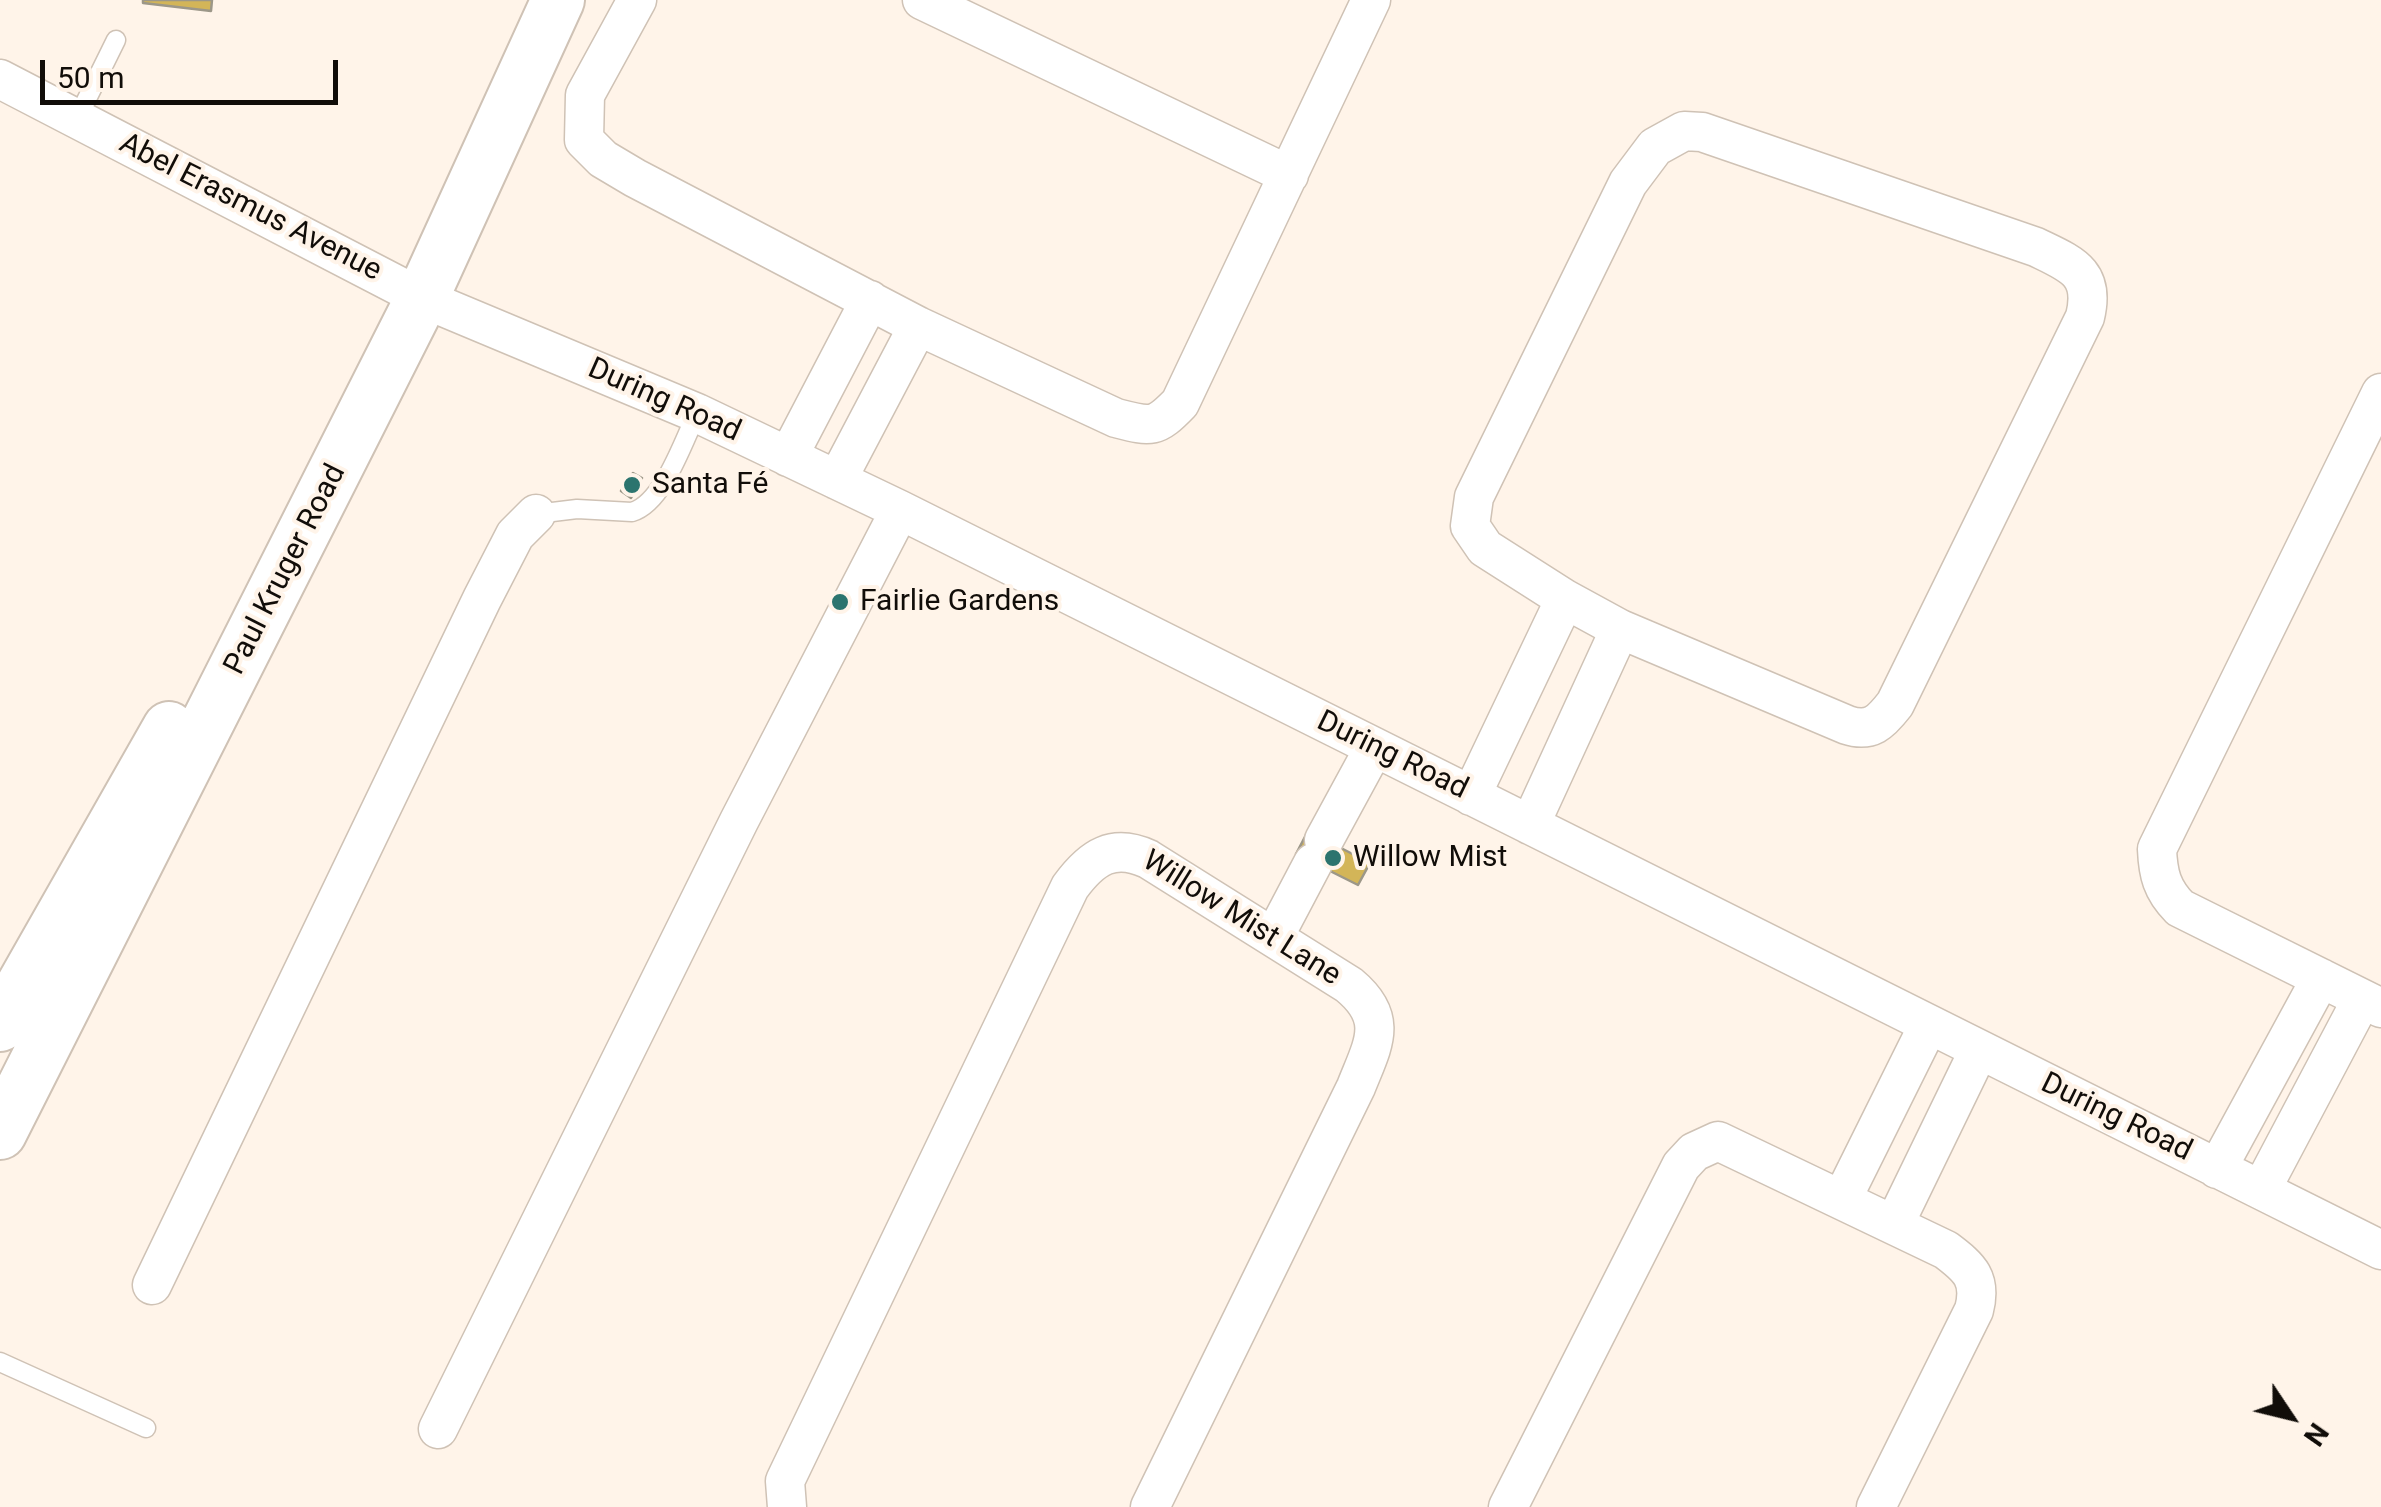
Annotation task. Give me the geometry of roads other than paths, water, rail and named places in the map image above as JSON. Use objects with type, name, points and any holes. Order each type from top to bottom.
[{"type":"street","name":"Paul Kruger Road","points":[[0,1134],[407,290],[526,0]]},
{"type":"street","name":"Paul Kruger Road","points":[[0,1025],[198,678],[558,0]]},
{"type":"street","points":[[637,0],[584,96],[584,140],[603,159],[918,326],[1116,418],[1142,424],[1161,422],[1180,403],[1371,0]]},
{"type":"street","points":[[922,0],[1288,175]]},
{"type":"street","name":"Abel Erasmus Avenue","points":[[0,79],[407,290]]},
{"type":"street","points":[[1702,132],[2036,248],[2082,274],[2088,294],[2084,317],[1895,704],[1876,726],[1861,730],[1620,629],[1485,548],[1470,526],[1470,511],[1628,183],[1642,160],[1670,136],[1702,132]]},
{"type":"street","name":"During Road","points":[[407,290],[696,413],[900,510],[2381,1250]]},
{"type":"street","points":[[788,457],[870,300]]},
{"type":"street","points":[[837,480],[918,326]]},
{"type":"street","points":[[2261,1190],[2313,1094],[2372,1004],[2180,908],[2167,896],[2158,874],[2158,849],[2381,393]]},
{"type":"street","points":[[438,1429],[739,821],[900,510]]},
{"type":"street","points":[[152,1285],[482,599],[515,535],[536,514]]},
{"type":"street","points":[[1471,796],[1565,599]]},
{"type":"street","points":[[1530,825],[1620,629]]},
{"type":"street","points":[[1274,936],[1374,748]]},
{"type":"street","name":"Willow Mist Lane","points":[[787,1507],[785,1481],[1062,905],[1081,871],[1115,851],[1137,854],[1274,936],[1365,998],[1372,1010],[1372,1048],[1356,1086],[1150,1507]]},
{"type":"street","points":[[2217,1169],[2321,978]]},
{"type":"street","points":[[1842,1199],[1928,1026]]},
{"type":"street","points":[[1894,1225],[1979,1050]]},
{"type":"street","points":[[1508,1507],[1681,1166],[1694,1152],[1718,1141],[1946,1250],[1973,1276],[1978,1292],[1974,1310],[1876,1507]]},
{"type":"lane","points":[[77,119],[116,40]]},
{"type":"lane","points":[[536,514],[552,510],[643,509],[654,498],[696,413]]},
{"type":"lane","points":[[0,1362],[146,1428]]},
{"type":"place","name":"Santa Fé","points":[[632,485]]},
{"type":"place","name":"Fairlie Gardens","points":[[840,602]]},
{"type":"place","name":"Willow Mist","points":[[1333,858]]}]
